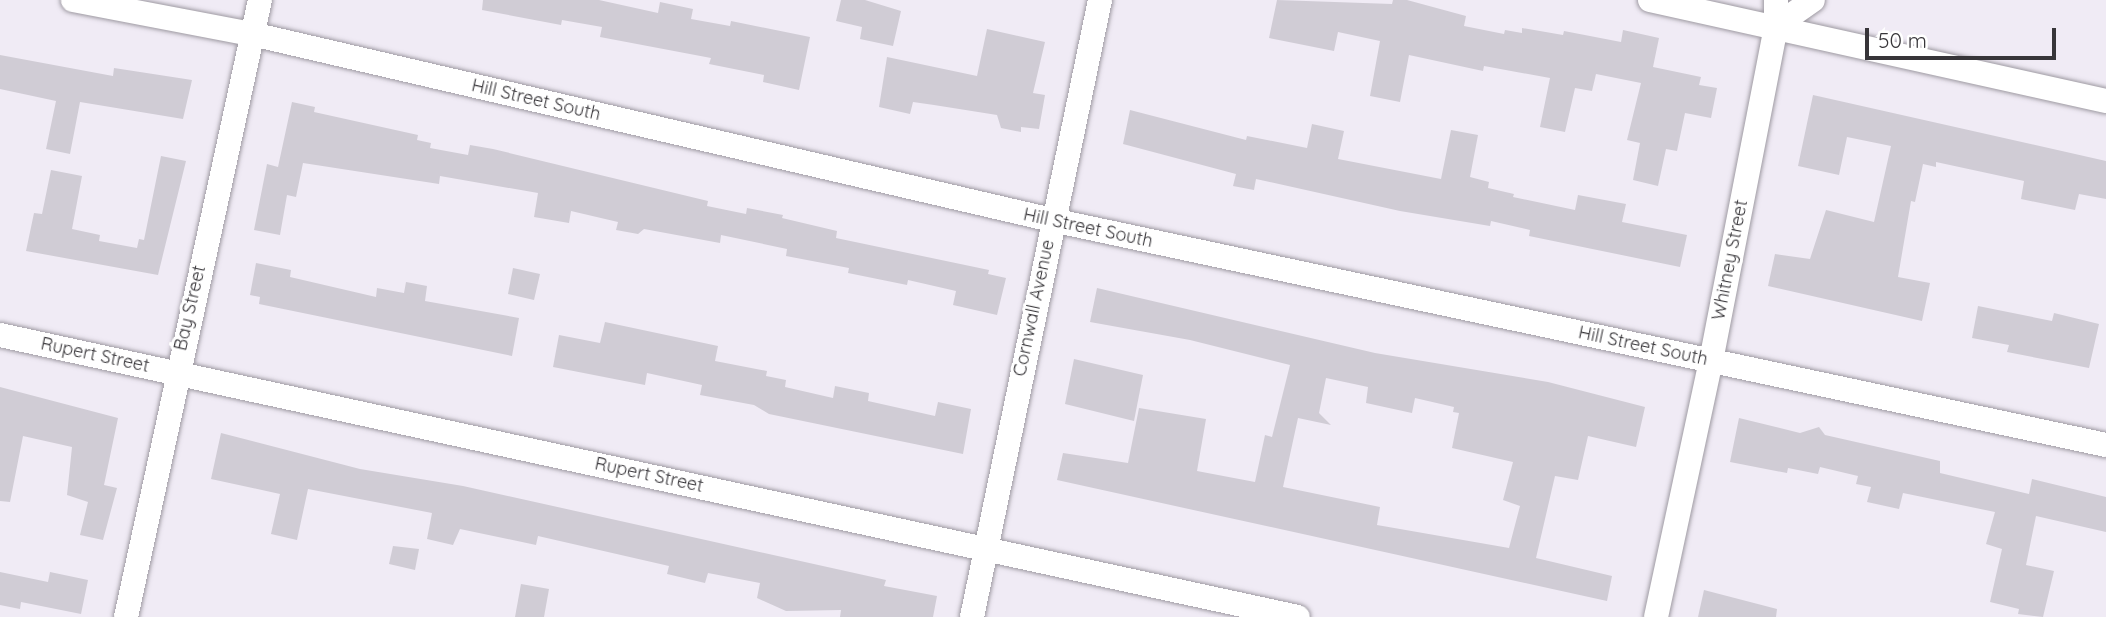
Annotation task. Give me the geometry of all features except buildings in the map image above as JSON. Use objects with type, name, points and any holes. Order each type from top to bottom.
[{"type":"street","name":"Hill Street South","points":[[73,0],[252,34],[1052,220],[2106,445]]},
{"type":"street","name":"Bay Street","points":[[126,617],[176,371],[260,0]]},
{"type":"street","name":"Cornwall Avenue","points":[[972,617],[1052,220],[1100,0]]},
{"type":"street","points":[[1650,0],[2106,101]]},
{"type":"street","name":"Whitney Street","points":[[1656,617],[1711,361],[1776,26],[1776,0]]},
{"type":"street","points":[[1776,26],[1813,0]]},
{"type":"street","name":"Rupert Street","points":[[0,335],[176,371],[1298,617]]}]
